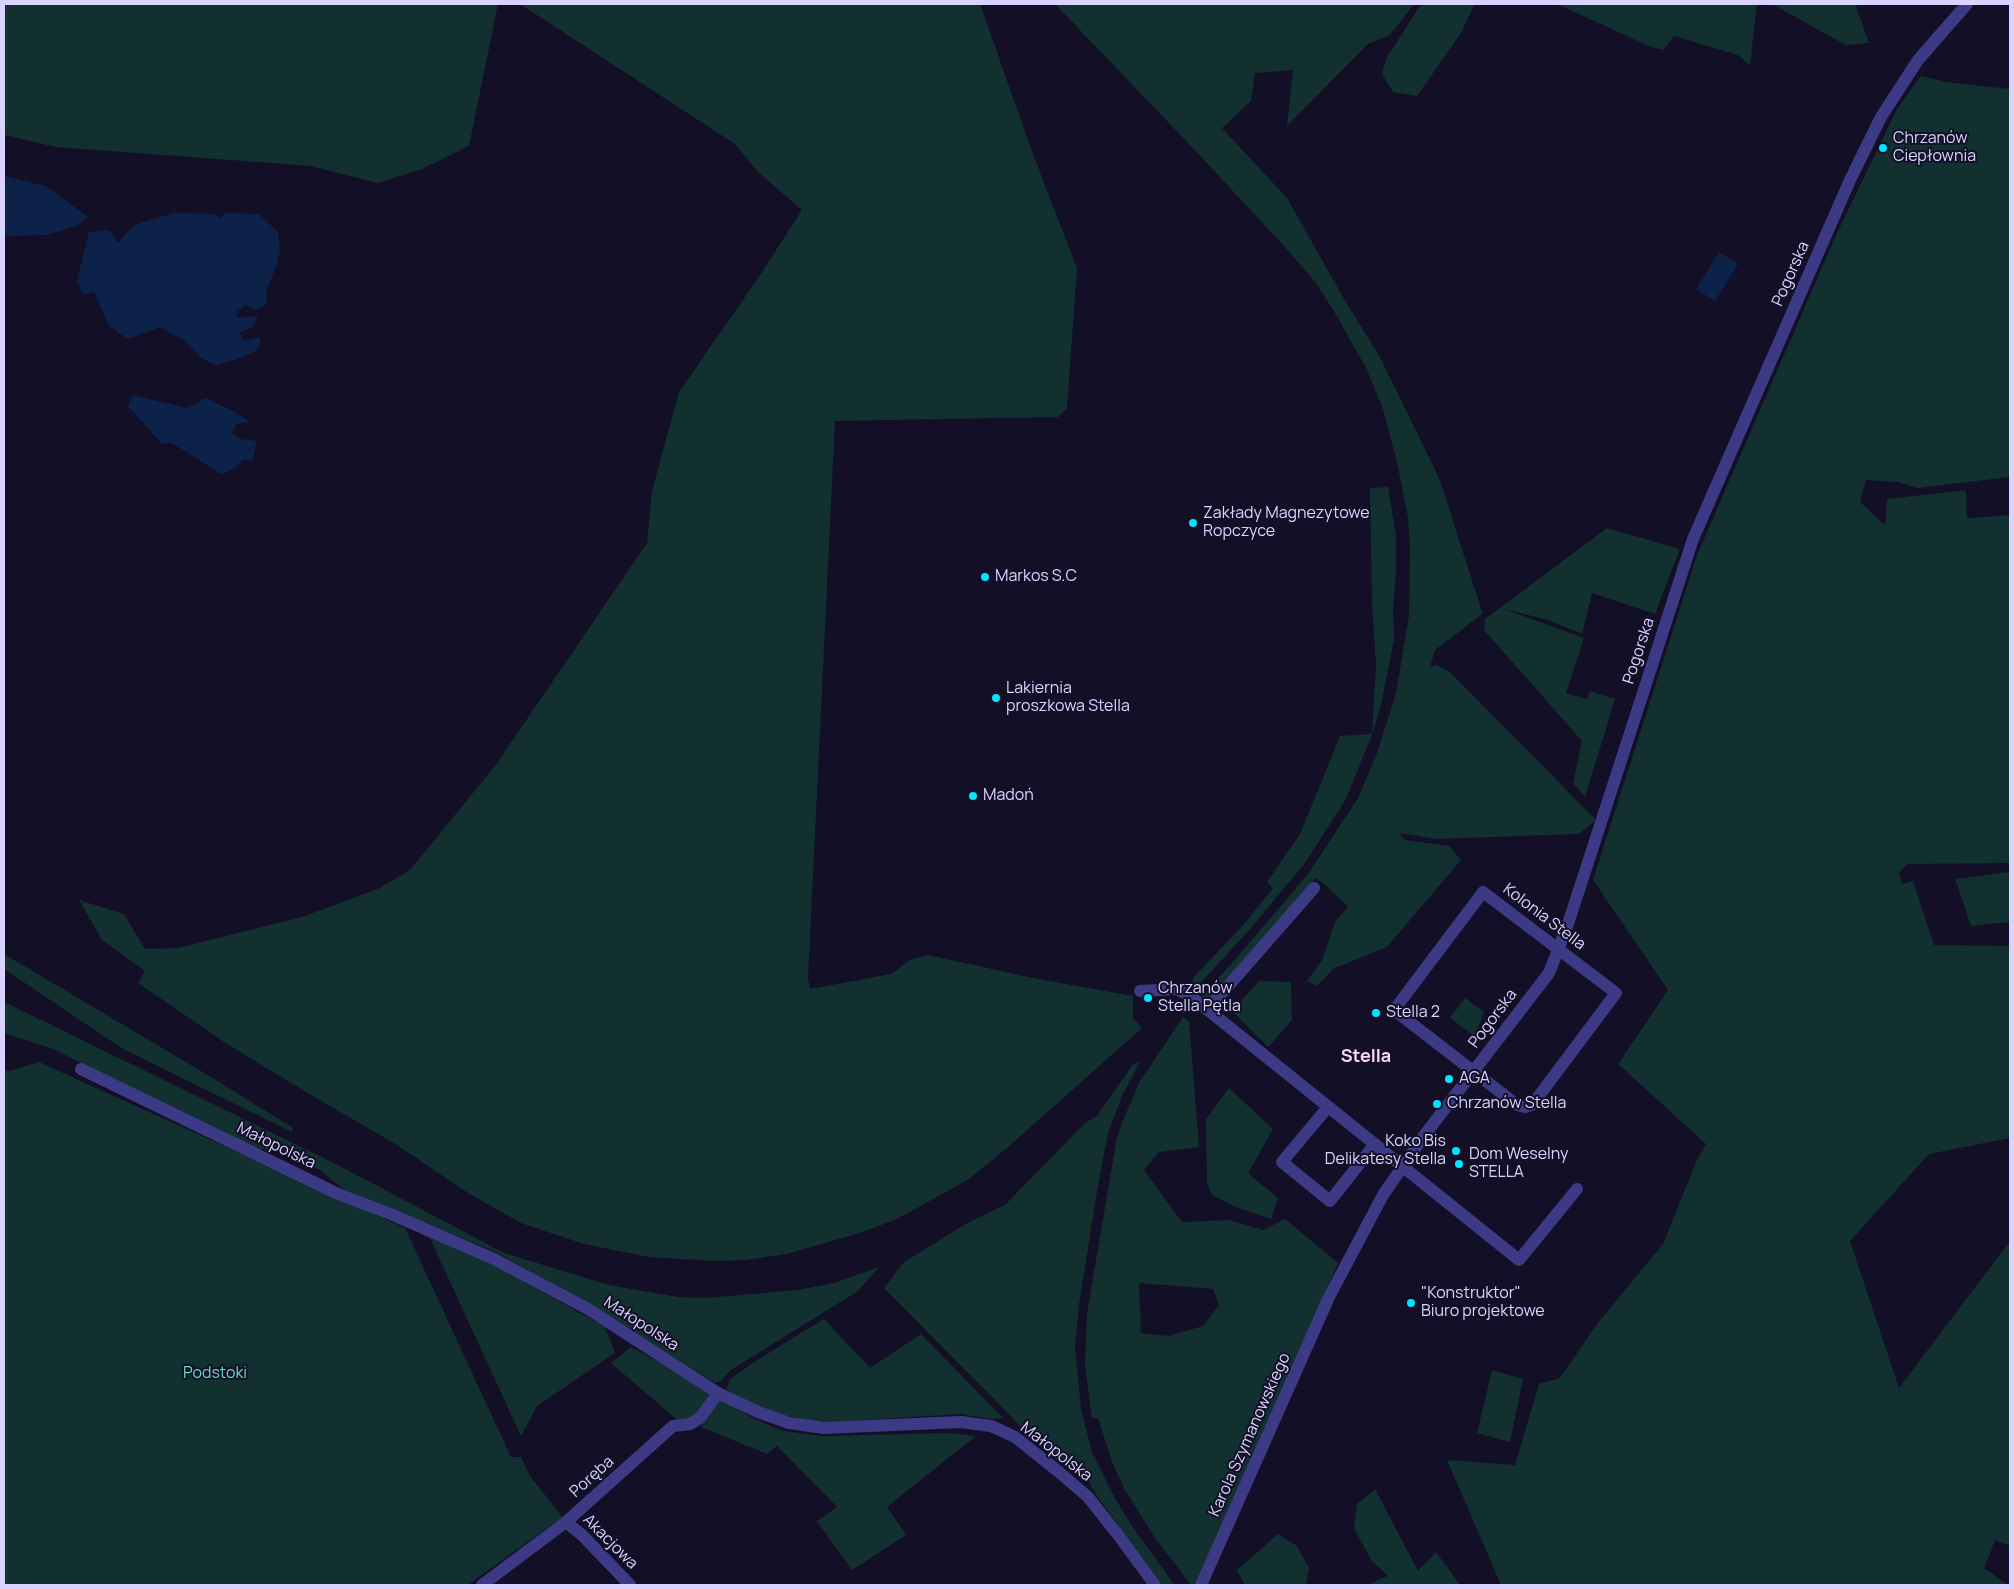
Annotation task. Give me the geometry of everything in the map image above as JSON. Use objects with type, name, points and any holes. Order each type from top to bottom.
[{"type":"street","name":"Pogorska","points":[[1329,1297],[1362,1232],[1402,1165],[1549,973],[1559,950],[1693,539],[1850,180],[1881,117],[1918,60],[1967,4]]},
{"type":"street","points":[[1208,1009],[1314,888]]},
{"type":"street","name":"Kolonia Stella","points":[[1483,892],[1531,926],[1559,950],[1616,993],[1532,1105],[1525,1107],[1517,1105],[1394,1010],[1483,892]]},
{"type":"street","points":[[1140,991],[1177,989],[1208,1009],[1519,1260],[1577,1189]]},
{"type":"street","name":"Małopolska","points":[[81,1069],[336,1193],[393,1215],[494,1259],[588,1309],[718,1393],[758,1412],[781,1420],[824,1428],[961,1422],[991,1426],[1015,1437],[1088,1497],[1155,1585]]},
{"type":"street","points":[[1328,1107],[1282,1162],[1330,1201],[1375,1144]]},
{"type":"street","name":"Karola Szymanowskiego","points":[[1201,1585],[1329,1297]]},
{"type":"street","name":"Poręba","points":[[482,1585],[566,1522],[673,1426],[690,1424],[700,1418],[718,1393]]},
{"type":"street","name":"Akacjowa","points":[[566,1522],[578,1531],[630,1585]]},
{"type":"green space","points":[[4,4],[498,4],[469,146],[422,169],[378,183],[311,166],[56,147],[4,135]]},
{"type":"green space","points":[[520,4],[980,4],[1034,157],[1077,268],[1067,408],[1058,417],[835,421],[808,978],[810,989],[891,974],[911,959],[928,955],[1033,978],[1133,996],[1133,1018],[1142,1028],[1007,1148],[969,1179],[899,1218],[863,1232],[787,1254],[746,1260],[713,1261],[649,1257],[584,1244],[521,1223],[468,1193],[397,1145],[227,1044],[138,983],[145,971],[102,940],[79,900],[124,914],[145,949],[178,948],[302,917],[380,888],[410,870],[495,766],[647,543],[652,491],[679,392],[756,281],[802,210],[758,172],[735,144]]},
{"type":"green space","points":[[1055,4],[1414,4],[1390,35],[1368,44],[1287,126],[1293,70],[1255,73],[1251,101],[1222,128],[1287,198],[1344,299],[1380,357],[1440,480],[1482,612],[1481,615],[1435,650],[1430,667],[1436,665],[1449,671],[1596,820],[1579,834],[1437,839],[1399,833],[1405,840],[1449,846],[1461,860],[1387,947],[1333,969],[1317,986],[1307,981],[1322,960],[1335,922],[1348,907],[1315,878],[1296,903],[1209,1001],[1202,996],[1308,874],[1358,798],[1377,753],[1396,693],[1409,615],[1410,545],[1408,517],[1397,462],[1383,409],[1366,368],[1316,283],[1192,147]]},
{"type":"green space","points":[[1421,4],[1475,4],[1461,33],[1417,96],[1393,92],[1382,74],[1386,59]]},
{"type":"green space","points":[[1557,4],[1757,4],[1750,65],[1738,55],[1674,36],[1663,50],[1651,47]]},
{"type":"green space","points":[[1772,4],[1855,4],[1869,43],[1846,45]]},
{"type":"green space","points":[[1921,76],[1946,82],[2010,89],[2010,477],[1917,488],[1898,482],[1866,480],[1860,502],[1885,525],[1887,499],[1966,490],[1967,518],[2010,515],[2010,863],[1907,864],[1899,873],[1902,884],[1913,881],[1934,945],[2010,946],[2010,1138],[1929,1154],[1850,1241],[1899,1388],[2010,1241],[2010,1546],[1995,1540],[1984,1568],[2008,1585],[1501,1585],[1447,1460],[1515,1465],[1539,1384],[1560,1378],[1597,1324],[1663,1244],[1696,1162],[1706,1144],[1618,1064],[1668,990],[1593,880],[1697,555],[1837,233],[1897,109]]},
{"type":"green space","points":[[1388,487],[1396,536],[1393,609],[1394,640],[1380,709],[1372,735],[1346,799],[1305,863],[1251,928],[1195,989],[1192,985],[1193,978],[1245,923],[1273,888],[1267,882],[1300,834],[1340,736],[1372,734],[1376,664],[1372,603],[1370,488]]},
{"type":"green space","points":[[1607,528],[1680,549],[1655,614],[1592,593],[1582,634],[1548,620],[1504,609],[1584,638],[1566,693],[1587,699],[1590,691],[1615,699],[1585,797],[1573,783],[1582,741],[1484,630],[1485,619]]},
{"type":"green space","points":[[2010,872],[2010,922],[1971,926],[1955,879]]},
{"type":"green space","points":[[4,954],[216,1080],[293,1128],[292,1132],[123,1049],[4,969]]},
{"type":"green space","points":[[1259,981],[1291,982],[1292,1020],[1268,1047],[1232,1011]]},
{"type":"green space","points":[[1465,998],[1484,1012],[1476,1034],[1473,1035],[1450,1018]]},
{"type":"green space","points":[[4,1002],[336,1164],[504,1253],[609,1285],[678,1297],[706,1298],[798,1290],[834,1283],[879,1267],[858,1291],[747,1360],[730,1371],[721,1381],[715,1383],[592,1306],[496,1252],[343,1189],[320,1170],[308,1164],[278,1151],[256,1148],[53,1049],[4,1033]]},
{"type":"green space","points":[[1183,1017],[1189,1021],[1199,1147],[1159,1152],[1144,1170],[1182,1222],[1229,1220],[1263,1230],[1285,1219],[1338,1263],[1195,1585],[1191,1585],[1155,1538],[1124,1488],[1112,1462],[1098,1418],[1092,1418],[1085,1364],[1087,1313],[1117,1137],[1140,1081]],"holes":[[[1139,1283],[1213,1289],[1219,1305],[1203,1326],[1168,1336],[1141,1333]]]},
{"type":"green space","name":"Podstoki","points":[[39,1062],[405,1228],[511,1457],[521,1457],[530,1476],[564,1519],[555,1522],[468,1585],[4,1585],[4,1069],[9,1071]]},
{"type":"green space","points":[[1140,1062],[1122,1096],[1108,1133],[1079,1305],[1075,1347],[1081,1409],[1092,1452],[1111,1491],[1131,1525],[1175,1585],[1163,1585],[1099,1499],[1083,1473],[1051,1457],[884,1288],[904,1262],[969,1222],[1005,1205],[1085,1123],[1097,1116],[1133,1064]]},
{"type":"green space","points":[[1229,1088],[1273,1129],[1248,1173],[1278,1198],[1271,1219],[1236,1207],[1212,1195],[1207,1183],[1206,1119]]},
{"type":"green space","points":[[428,1234],[500,1268],[605,1327],[615,1353],[537,1406],[521,1436]]},
{"type":"green space","points":[[824,1319],[870,1368],[921,1334],[1003,1418],[992,1419],[960,1414],[831,1422],[813,1421],[777,1414],[745,1401],[726,1389],[730,1379]]},
{"type":"green space","points":[[631,1347],[694,1381],[710,1393],[694,1418],[680,1420],[675,1418],[611,1363]]},
{"type":"green space","points":[[1492,1370],[1523,1379],[1510,1442],[1477,1433]]},
{"type":"green space","points":[[720,1401],[726,1401],[754,1419],[783,1431],[822,1436],[949,1433],[976,1436],[887,1507],[906,1535],[852,1570],[817,1521],[837,1507],[777,1446],[767,1454],[701,1427],[712,1408]]},
{"type":"green space","points":[[1375,1489],[1418,1571],[1436,1552],[1460,1585],[1366,1585],[1388,1576],[1371,1560],[1354,1528],[1357,1504]]},
{"type":"green space","points":[[1278,1534],[1297,1546],[1309,1568],[1306,1585],[1245,1585],[1237,1570]]},
{"type":"water","points":[[4,176],[46,186],[88,217],[77,226],[46,235],[9,236],[4,234]]},
{"type":"water","points":[[174,213],[215,214],[219,218],[226,213],[259,214],[278,232],[280,250],[277,264],[267,289],[266,304],[256,310],[245,305],[237,312],[237,318],[258,316],[253,327],[240,332],[243,341],[261,337],[258,350],[235,360],[216,365],[201,358],[185,341],[160,327],[128,339],[109,326],[94,292],[83,295],[77,280],[89,232],[109,230],[118,243],[134,225]]},
{"type":"water","points":[[1719,252],[1738,264],[1715,301],[1696,289]]},
{"type":"water","points":[[133,395],[187,408],[205,398],[233,411],[250,422],[237,424],[232,433],[241,439],[257,441],[252,461],[243,460],[235,468],[221,474],[172,443],[162,444],[128,406]]},
{"type":"place","name":"Chrzanów Ciepłownia","points":[[1883,148]]},
{"type":"place","name":"Zakłady Magnezytowe Ropczyce","points":[[1193,523]]},
{"type":"place","name":"Markos S.C","points":[[985,577]]},
{"type":"place","name":"Lakiernia proszkowa Stella","points":[[996,698]]},
{"type":"place","name":"Madoń","points":[[973,796]]},
{"type":"place","name":"Chrzanów Stella Pętla","points":[[1148,998]]},
{"type":"place","name":"Stella 2","points":[[1376,1013]]},
{"type":"place","name":"AGA","points":[[1449,1079]]},
{"type":"place","name":"Chrzanów Stella","points":[[1437,1104]]},
{"type":"place","name":"Koko Bis Delikatesy Stella","points":[[1456,1151]]},
{"type":"place","name":"Dom Weselny STELLA","points":[[1459,1164]]},
{"type":"place","name":"\"Konstruktor\" Biuro projektowe","points":[[1411,1303]]},
{"type":"district","name":"Stella","points":[[1366,1057]]}]
